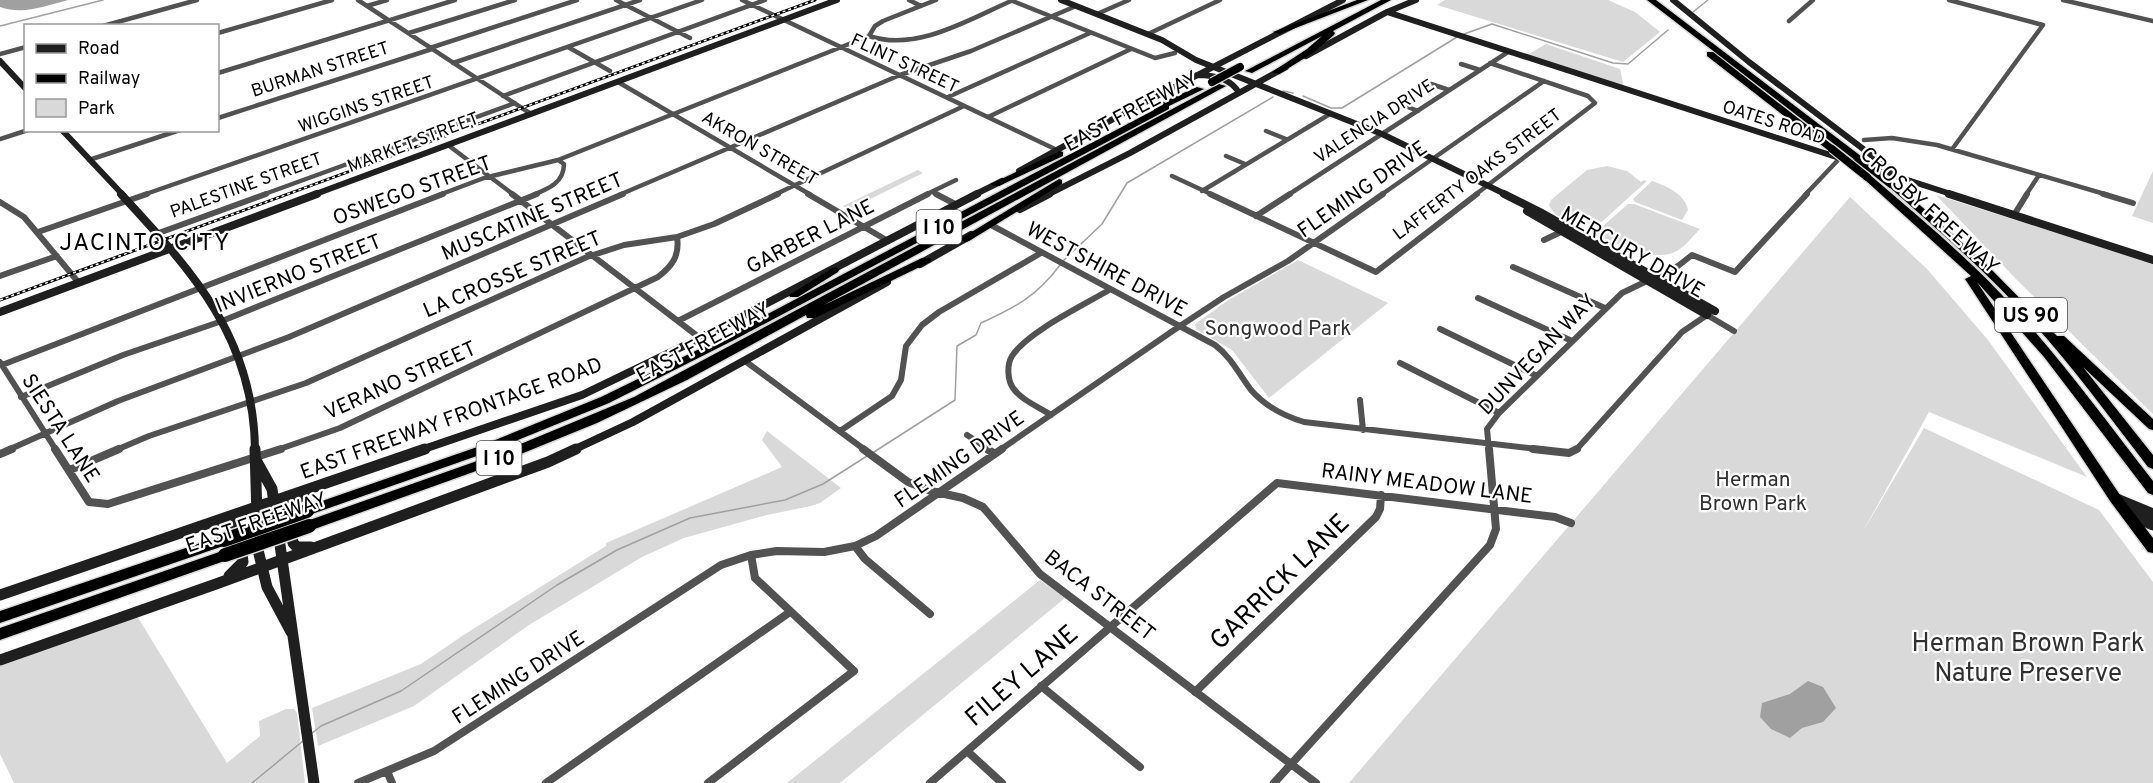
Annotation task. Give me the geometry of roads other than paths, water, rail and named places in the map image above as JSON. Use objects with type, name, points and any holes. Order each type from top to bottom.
[{"type":"highway","points":[[1277,32],[1364,0]]},
{"type":"highway","name":"EAST FREEWAY","points":[[0,615],[224,540],[535,430],[605,400],[1240,67],[1369,4],[1387,0]]},
{"type":"highway","name":"CROSBY FREEWAY","points":[[1640,0],[1867,177],[1952,254],[2010,310],[2079,392],[2151,488]]},
{"type":"highway","name":"CROSBY FREEWAY","points":[[1651,0],[1785,100],[1891,184],[1952,237],[2034,318],[2101,397],[2153,464]]},
{"type":"highway","points":[[1658,0],[1680,23]]},
{"type":"highway","points":[[1273,74],[1369,4]]},
{"type":"highway","name":"EAST FREEWAY","points":[[0,634],[309,526],[562,434],[607,415],[683,377],[1222,86],[1369,4]]},
{"type":"highway","points":[[1749,62],[1785,100]]},
{"type":"highway","points":[[996,184],[1200,89]]},
{"type":"highway","points":[[965,239],[1176,111]]},
{"type":"highway","points":[[1952,254],[2002,325],[2115,498],[2153,548]]},
{"type":"highway","points":[[683,377],[926,260]]},
{"type":"highway","points":[[677,364],[834,270]]},
{"type":"highway","points":[[2034,318],[2078,354],[2153,426]]},
{"type":"highway","points":[[0,639],[99,599]]},
{"type":"main road","name":"MARKET STREET","points":[[0,312],[837,0]]},
{"type":"main road","name":"MERCURY DRIVE","points":[[1061,0],[1148,34],[1187,55],[1254,85]]},
{"type":"main road","name":"EAST FREEWAY FRONTAGE ROAD","points":[[0,595],[572,398],[620,378],[834,270],[1226,59],[1343,0]]},
{"type":"main road","points":[[0,660],[261,568],[548,462],[633,422],[926,260],[1387,12],[1416,0]]},
{"type":"main road","points":[[1673,0],[1749,62],[1903,180]]},
{"type":"main road","name":"OATES ROAD","points":[[1387,12],[2153,260]]},
{"type":"main road","name":"MERCURY DRIVE","points":[[1148,34],[1175,53],[1206,70],[1254,85],[1382,134],[1487,186],[1570,228],[1707,315]]},
{"type":"main road","points":[[1226,59],[1226,67],[1251,77],[1273,74]]},
{"type":"main road","points":[[0,61],[24,87]]},
{"type":"main road","points":[[1196,75],[1211,76],[1230,83],[1237,87],[1239,93]]},
{"type":"main road","points":[[65,132],[170,249],[202,288],[222,321],[238,357],[251,402],[255,458],[254,508],[261,568],[271,599],[280,609],[291,632]]},
{"type":"main road","name":"MERCURY DRIVE","points":[[1516,202],[1561,232],[1715,311]]},
{"type":"main road","points":[[255,458],[272,489],[314,783]]},
{"type":"main road","points":[[313,488],[294,501],[287,511],[294,545],[319,547]]},
{"type":"main road","points":[[2115,498],[2153,514]]},
{"type":"main road","points":[[2126,513],[2153,525]]},
{"type":"main road","points":[[214,522],[239,524],[243,562],[234,573],[216,584]]},
{"type":"street","points":[[110,24],[197,0]]},
{"type":"street","points":[[219,33],[332,0]]},
{"type":"street","points":[[358,0],[531,114]]},
{"type":"street","points":[[367,6],[387,0]]},
{"type":"street","points":[[219,73],[455,0]]},
{"type":"street","points":[[409,33],[515,0]]},
{"type":"street","name":"BURMAN STREET","points":[[219,118],[577,0]]},
{"type":"street","points":[[616,0],[690,38]]},
{"type":"street","points":[[453,63],[640,0]]},
{"type":"street","name":"WIGGINS STREET","points":[[38,232],[702,0]]},
{"type":"street","name":"FLINT STREET","points":[[741,0],[1057,150]]},
{"type":"street","points":[[503,96],[765,0]]},
{"type":"street","points":[[909,0],[921,6]]},
{"type":"street","points":[[936,0],[883,21],[875,26],[868,36],[883,42],[895,43],[920,38],[1011,0],[1155,58],[1175,53]]},
{"type":"street","points":[[1097,14],[1129,0]]},
{"type":"street","points":[[1148,34],[1220,0]]},
{"type":"street","points":[[1789,21],[1813,0]]},
{"type":"street","points":[[1949,0],[2043,24],[2043,28],[1953,148]]},
{"type":"street","points":[[2063,0],[2153,21]]},
{"type":"street","name":"MUSCATINE STREET","points":[[0,453],[118,401],[238,357],[554,225],[900,75],[971,51],[1076,6]]},
{"type":"street","points":[[948,97],[1090,33]]},
{"type":"street","name":"OSWEGO STREET","points":[[1,364],[490,177],[558,160],[868,36]]},
{"type":"street","points":[[568,47],[610,71]]},
{"type":"street","points":[[0,54],[24,48]]},
{"type":"street","points":[[988,117],[1131,49]]},
{"type":"street","name":"VALENCIA DRIVE","points":[[1256,216],[1509,52]]},
{"type":"street","points":[[1490,63],[1544,81]]},
{"type":"street","points":[[1461,64],[1480,70]]},
{"type":"street","name":"LAFFERTY OAKS STREET","points":[[1314,243],[1376,272],[1596,103],[1588,96],[1544,81]]},
{"type":"street","name":"FLEMING DRIVE","points":[[358,783],[434,751],[721,565],[751,555],[777,551],[824,552],[855,546],[896,525],[1179,327],[1314,243],[1544,81]]},
{"type":"street","name":"AKRON STREET","points":[[618,82],[888,241]]},
{"type":"street","points":[[1431,84],[1449,90]]},
{"type":"street","name":"PALESTINE STREET","points":[[156,234],[515,104]]},
{"type":"street","points":[[1400,104],[1418,111]]},
{"type":"street","name":"LA CROSSE STREET","points":[[70,470],[149,436],[306,383],[592,255],[624,245],[677,237],[714,224],[964,106]]},
{"type":"street","points":[[1202,190],[1328,113]]},
{"type":"street","points":[[0,139],[24,131]]},
{"type":"street","points":[[1266,131],[1286,139]]},
{"type":"street","points":[[89,160],[174,132]]},
{"type":"street","points":[[1864,140],[1908,140],[1953,148],[2133,203]]},
{"type":"street","points":[[448,145],[700,339]]},
{"type":"street","points":[[1226,156],[1245,164]]},
{"type":"street","name":"DUNVEGAN WAY","points":[[1274,783],[1490,545],[1496,529],[1487,429],[1498,413],[1622,293],[1649,278],[1679,266],[1692,255],[1736,272],[1839,159]]},
{"type":"street","name":"INVIERNO STREET","points":[[21,397],[123,355],[222,321],[521,201],[561,180],[565,173],[564,164],[558,160]]},
{"type":"street","points":[[2014,215],[2039,175]]},
{"type":"street","points":[[1172,176],[1314,243]]},
{"type":"street","name":"GARBER LANE","points":[[678,321],[956,180]]},
{"type":"street","points":[[932,192],[957,205]]},
{"type":"street","points":[[0,202],[24,217],[79,283]]},
{"type":"street","name":"WESTSHIRE DRIVE","points":[[991,225],[1225,353],[1255,393],[1285,416],[1304,422],[1363,430],[1569,453]]},
{"type":"street","points":[[1544,240],[1570,228]]},
{"type":"street","name":"VERANO STREET","points":[[100,503],[108,504],[255,458],[340,428],[393,405],[658,277],[677,259],[679,247],[677,237]]},
{"type":"street","points":[[840,431],[892,396],[901,380],[906,346],[922,325],[939,312],[1041,252]]},
{"type":"street","points":[[0,276],[57,256]]},
{"type":"street","points":[[1513,267],[1605,308]]},
{"type":"street","points":[[1051,415],[1012,387],[1008,370],[1012,356],[1028,341],[1109,290]]},
{"type":"street","points":[[1478,298],[1572,341]]},
{"type":"street","points":[[1569,453],[1575,451],[1682,332],[1715,311]]},
{"type":"street","name":"MERCURY DRIVE","points":[[1707,315],[1734,331]]},
{"type":"street","points":[[1440,329],[1537,376]]},
{"type":"street","name":"BACA STREET","points":[[745,361],[908,482],[973,502],[991,514],[1040,574],[1316,783]]},
{"type":"street","points":[[1400,363],[1498,413]]},
{"type":"street","name":"SIESTA LANE","points":[[1,364],[89,502],[100,503]]},
{"type":"street","points":[[1360,400],[1363,430]]},
{"type":"street","points":[[967,435],[995,454]]},
{"type":"street","name":"RAINY MEADOW LANE","points":[[1277,483],[1555,517],[1571,524]]},
{"type":"street","name":"FILEY LANE","points":[[930,783],[1277,483]]},
{"type":"street","name":"GARRICK LANE","points":[[1195,692],[1376,517],[1380,509],[1381,495]]},
{"type":"street","points":[[855,546],[865,559],[930,614]]},
{"type":"street","points":[[708,783],[854,671],[755,578],[751,555]]},
{"type":"street","points":[[546,783],[790,612]]},
{"type":"street","points":[[1041,686],[1140,767]]},
{"type":"street","points":[[967,751],[1002,783]]},
{"type":"street","points":[[387,771],[392,783]]},
{"type":"waterway","points":[[0,26],[103,0]]},
{"type":"waterway","points":[[1693,12],[1708,0]]},
{"type":"waterway","points":[[1464,34],[1492,24],[1613,63],[1628,64],[1668,30]]},
{"type":"waterway","points":[[1303,96],[1331,108],[1342,108],[1457,37]]},
{"type":"waterway","points":[[1283,91],[1293,93]]},
{"type":"waterway","points":[[1063,261],[1102,224],[1127,183],[1273,97]]},
{"type":"waterway","points":[[874,452],[955,400],[957,346],[976,335],[981,323],[1005,312],[1034,293],[1060,265]]},
{"type":"waterway","points":[[311,734],[321,726],[401,691],[557,585],[617,550],[690,518],[785,500],[823,484],[867,456]]},
{"type":"waterway","points":[[252,783],[303,741]]},
{"type":"railway","points":[[0,300],[815,0]]},
{"type":"district","name":"JACINTO CITY","points":[[145,242]]},
{"type":"park label","name":"Songwood Park","points":[[1278,328]]},
{"type":"park label","name":"Herman Brown Park","points":[[1753,491]]},
{"type":"park label","name":"Herman Brown Park Nature Preserve","points":[[2028,657]]}]
